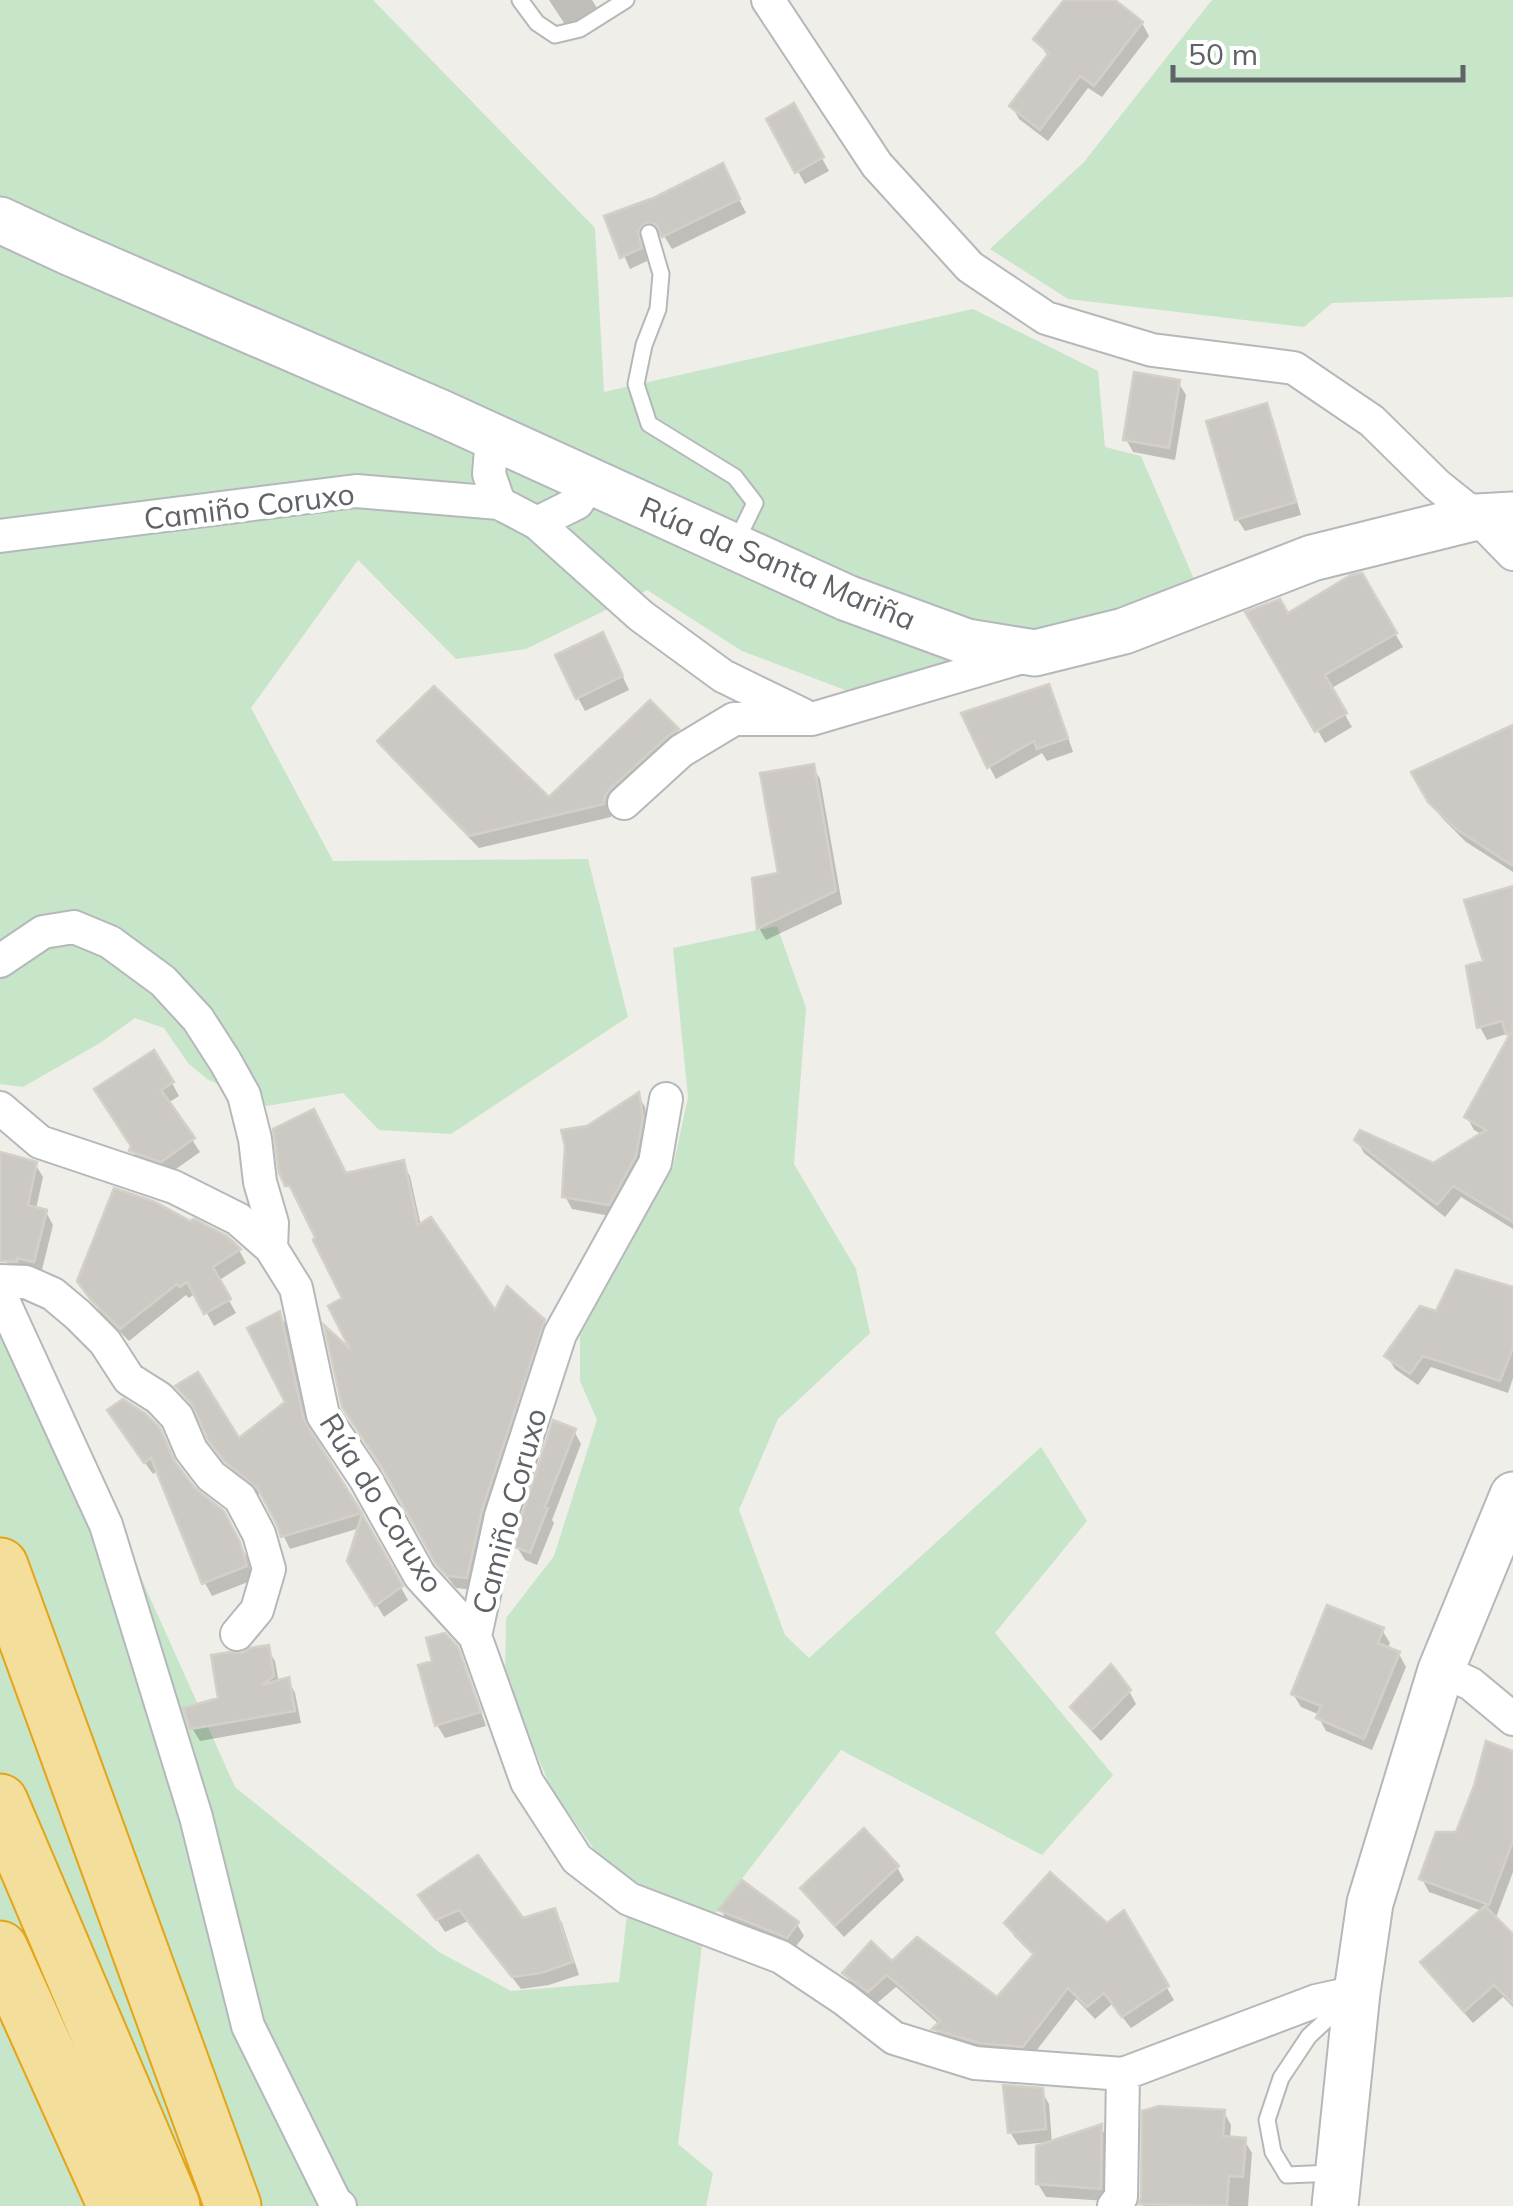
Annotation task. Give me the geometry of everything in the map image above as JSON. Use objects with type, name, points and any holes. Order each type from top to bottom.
[{"type":"highway","points":[[0,1566],[232,2206]]},
{"type":"highway","points":[[0,1802],[172,2206]]},
{"type":"highway","points":[[0,1948],[116,2206]]},
{"type":"street","points":[[768,0],[877,165],[970,267],[1046,318],[1152,350],[1294,368],[1372,421],[1437,485],[1495,516],[1513,554]]},
{"type":"street","name":"Rúa da Santa Mariña","points":[[0,220],[492,436],[846,598],[968,642],[1035,653],[1124,631],[1312,558],[1495,516]]},
{"type":"street","name":"Rúa da Santa Mariña","points":[[0,233],[69,252]]},
{"type":"street","points":[[492,436],[490,474],[499,504],[537,522],[641,616],[723,676],[812,719]]},
{"type":"street","points":[[537,522],[576,503],[591,481]]},
{"type":"street","name":"Camiño Coruxo","points":[[0,536],[356,492],[499,504]]},
{"type":"street","points":[[624,803],[681,751],[734,719],[812,719],[1035,653]]},
{"type":"street","name":"Rúa do Coruxo","points":[[0,960],[43,932],[74,926],[110,942],[164,981],[198,1019],[244,1096],[272,1223],[271,1248]]},
{"type":"street","name":"Camiño Coruxo","points":[[666,1098],[655,1163],[560,1334],[502,1516],[475,1636],[527,1782],[577,1859],[629,1899],[781,1956],[894,2038],[975,2063],[1123,2074],[1316,2001],[1357,1992]]},
{"type":"street","name":"Rúa do Coruxo","points":[[0,1108],[40,1142],[174,1187],[238,1219],[271,1248],[296,1288],[323,1415],[365,1478],[420,1576],[475,1636]]},
{"type":"street","points":[[0,1280],[26,1282],[53,1294],[78,1315],[105,1342],[129,1379],[159,1398],[176,1417],[190,1450],[211,1476],[240,1498],[259,1534],[268,1569],[257,1610],[236,1634]]},
{"type":"street","points":[[0,1294],[106,1524],[196,1817],[248,2026],[334,2202],[340,2206]]},
{"type":"street","points":[[1336,2189],[1370,1902],[1441,1670],[1513,1495]]},
{"type":"street","points":[[1441,1670],[1471,1684],[1513,1720]]},
{"type":"street","points":[[1114,2206],[1121,2197],[1123,2074]]},
{"type":"lane","points":[[520,0],[537,23],[556,35],[580,29],[626,0]]},
{"type":"lane","points":[[650,233],[661,274],[658,309],[644,345],[636,384],[648,424],[736,477],[755,503],[734,546]]},
{"type":"lane","points":[[1336,2189],[1287,2175],[1272,2152],[1267,2120],[1281,2078],[1309,2036],[1357,1992]]},
{"type":"green space","points":[[0,0],[373,0],[595,228],[604,392],[973,309],[1098,371],[1105,447],[1141,456],[1203,600],[874,701],[742,651],[647,590],[526,649],[456,659],[358,560],[251,708],[333,861],[588,859],[628,1017],[451,1134],[379,1130],[343,1093],[267,1106],[207,1079],[188,1063],[164,1028],[135,1018],[23,1087],[0,1084]]},
{"type":"green space","points":[[1212,0],[1513,0],[1513,297],[1332,303],[1304,327],[1068,299],[990,249],[1084,162]]},
{"type":"green space","points":[[777,926],[806,1008],[794,1164],[856,1269],[870,1333],[778,1419],[739,1510],[785,1635],[809,1658],[1041,1447],[1087,1521],[995,1633],[1113,1775],[1042,1855],[841,1750],[704,1928],[678,2144],[713,2173],[706,2206],[0,2206],[0,1264],[235,1787],[439,1952],[511,1991],[619,1982],[629,1899],[551,1788],[505,1680],[506,1618],[554,1556],[597,1420],[580,1381],[580,1335],[673,1167],[688,1097],[673,948]]},
{"type":"building","points":[[1064,0],[1115,0],[1143,22],[1094,86],[1080,76],[1040,130],[1009,106],[1049,53],[1033,39]]},
{"type":"building","points":[[794,103],[824,157],[795,173],[766,119]]},
{"type":"building","points":[[723,163],[740,199],[662,237],[656,224],[645,223],[638,231],[642,248],[620,258],[604,216],[653,198]]},
{"type":"building","points":[[1134,372],[1180,380],[1169,448],[1123,440]]},
{"type":"building","points":[[1267,403],[1296,502],[1235,520],[1206,421]]},
{"type":"building","points":[[1362,573],[1397,633],[1325,675],[1347,713],[1315,732],[1245,612],[1280,599],[1288,613],[1351,575]]},
{"type":"building","points":[[603,632],[623,676],[576,699],[555,655]]},
{"type":"building","points":[[1049,684],[1068,738],[1037,749],[1034,741],[987,768],[961,713]]},
{"type":"building","points":[[434,686],[549,797],[650,700],[679,729],[611,788],[604,804],[469,836],[377,741]]},
{"type":"building","points":[[1513,725],[1513,866],[1456,829],[1428,802],[1411,772]]},
{"type":"building","points":[[814,764],[836,891],[757,929],[752,878],[778,873],[760,773]]},
{"type":"building","points":[[1513,886],[1513,1222],[1453,1186],[1437,1205],[1354,1140],[1360,1130],[1433,1163],[1486,1130],[1464,1117],[1510,1034],[1506,1034],[1502,1021],[1477,1028],[1466,966],[1483,961],[1464,900]]},
{"type":"building","points":[[154,1050],[174,1082],[161,1090],[195,1138],[161,1162],[129,1151],[131,1146],[94,1089]]},
{"type":"building","points":[[639,1092],[643,1117],[636,1156],[609,1205],[562,1197],[565,1146],[561,1130],[587,1126]]},
{"type":"building","points":[[314,1109],[346,1173],[404,1160],[418,1225],[431,1217],[495,1310],[507,1286],[545,1320],[482,1510],[467,1578],[447,1576],[436,1564],[342,1407],[324,1325],[350,1349],[328,1306],[342,1298],[290,1186],[285,1186],[279,1173],[273,1129]]},
{"type":"building","points":[[0,1152],[37,1162],[28,1205],[47,1210],[34,1262],[17,1258],[17,1262],[0,1261]]},
{"type":"building","points":[[114,1188],[155,1202],[190,1221],[194,1219],[227,1236],[241,1249],[213,1267],[231,1299],[204,1314],[187,1282],[180,1287],[177,1284],[120,1329],[77,1281]]},
{"type":"building","points":[[1456,1270],[1513,1287],[1513,1348],[1500,1381],[1423,1356],[1410,1374],[1384,1356],[1420,1306],[1436,1311]]},
{"type":"building","points":[[280,1311],[304,1420],[362,1513],[281,1537],[258,1489],[225,1462],[208,1440],[192,1404],[175,1386],[198,1372],[239,1438],[285,1402],[247,1328]]},
{"type":"building","points":[[123,1399],[160,1428],[175,1462],[195,1488],[224,1511],[247,1566],[202,1584],[151,1458],[144,1463],[107,1410]]},
{"type":"building","points":[[553,1420],[576,1429],[530,1553],[515,1547]]},
{"type":"building","points":[[362,1514],[403,1586],[375,1606],[347,1561]]},
{"type":"building","points":[[1327,1605],[1384,1628],[1378,1643],[1400,1652],[1364,1739],[1316,1718],[1321,1706],[1291,1694]]},
{"type":"building","points":[[445,1633],[458,1647],[481,1712],[435,1726],[418,1665],[432,1661],[426,1638]]},
{"type":"building","points":[[269,1645],[274,1676],[262,1685],[289,1677],[295,1711],[190,1729],[183,1708],[218,1698],[211,1655],[243,1653]]},
{"type":"building","points":[[1111,1664],[1131,1690],[1092,1730],[1070,1707]]},
{"type":"building","points":[[1486,1741],[1513,1751],[1513,1841],[1489,1905],[1419,1879],[1436,1832],[1456,1832]]},
{"type":"building","points":[[864,1828],[899,1866],[835,1926],[800,1888]]},
{"type":"building","points":[[478,1855],[523,1918],[555,1908],[573,1962],[541,1973],[512,1977],[459,1910],[436,1920],[418,1895]]},
{"type":"building","points":[[1050,1872],[1107,1923],[1124,1910],[1169,1986],[1122,2017],[1104,1993],[1087,2007],[1068,1988],[1023,2047],[979,2043],[932,2029],[940,2021],[887,1975],[868,1992],[842,1973],[871,1941],[892,1961],[917,1937],[997,1997],[1034,1954],[1004,1923]]},
{"type":"building","points":[[742,1880],[799,1922],[787,1938],[718,1910]]},
{"type":"building","points":[[1485,1906],[1513,1934],[1513,2004],[1494,1985],[1464,2012],[1420,1962]]},
{"type":"building","points":[[1003,2085],[1043,2088],[1046,2129],[1008,2133]]},
{"type":"building","points":[[1159,2106],[1225,2110],[1223,2136],[1246,2138],[1243,2177],[1229,2176],[1227,2206],[1139,2204],[1142,2111]]},
{"type":"building","points":[[1102,2124],[1101,2189],[1036,2184],[1036,2146]]}]
